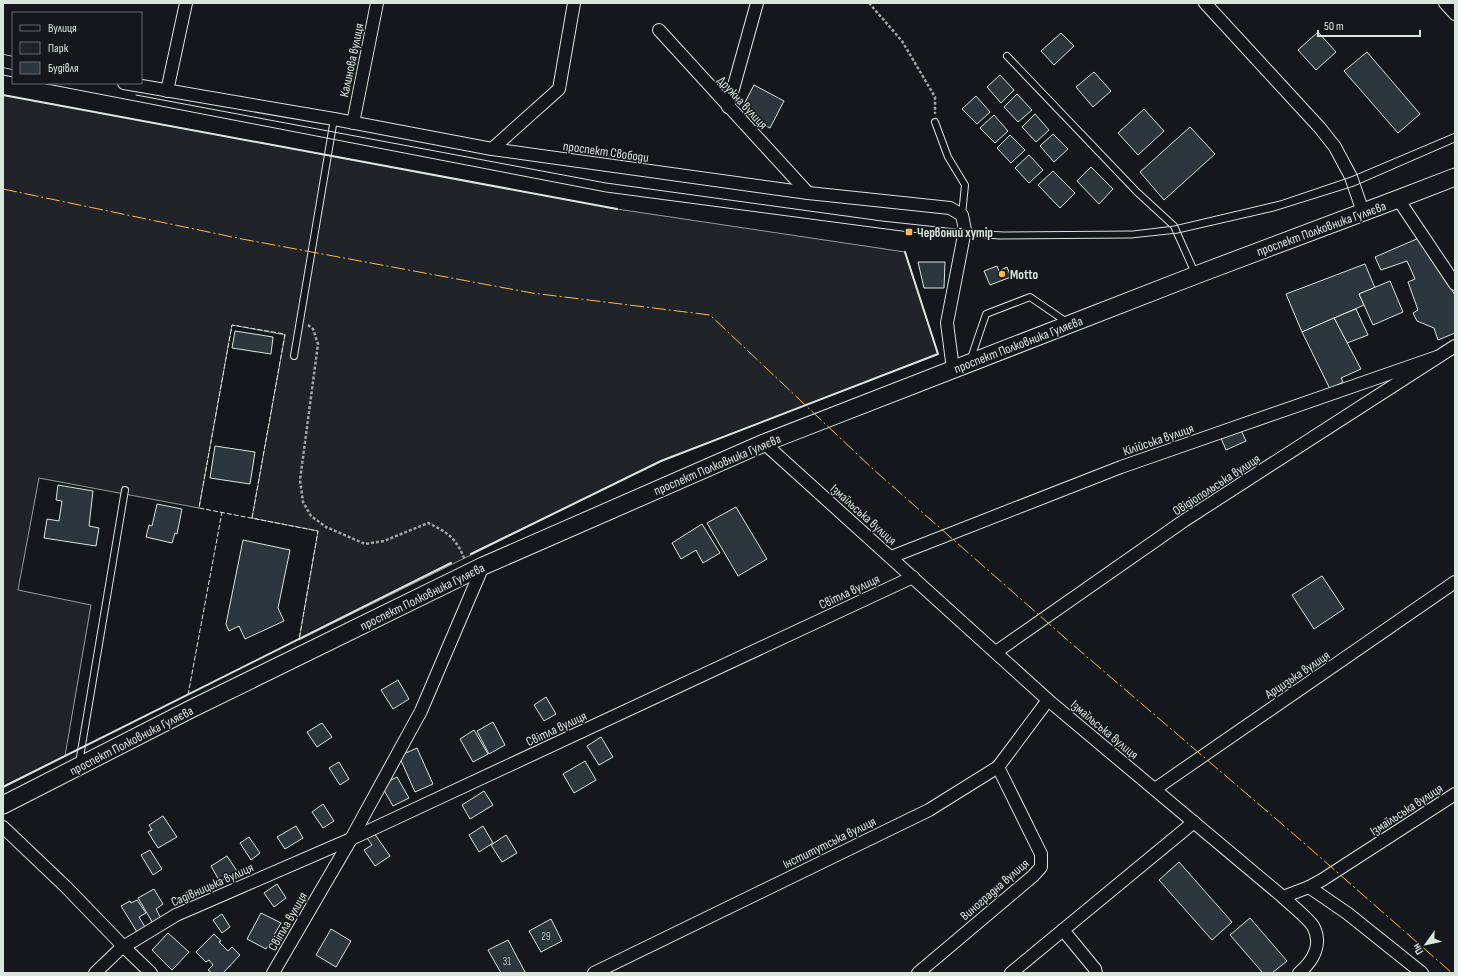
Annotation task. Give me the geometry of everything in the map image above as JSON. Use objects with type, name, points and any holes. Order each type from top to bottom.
[{"type":"main road","name":"проспект Полковника Гуляєва","points":[[3,805],[191,709],[477,569],[764,443],[1196,274],[1398,199],[1455,176]]},
{"type":"street","points":[[168,91],[186,3]]},
{"type":"street","name":"Калинова вулиця","points":[[352,123],[377,3]]},
{"type":"street","points":[[492,149],[559,88],[574,3]]},
{"type":"street","points":[[728,107],[757,3]]},
{"type":"street","points":[[1205,3],[1320,128],[1335,147],[1351,177],[1363,212]]},
{"type":"street","points":[[1445,3],[1455,14]]},
{"type":"street","name":"Дружна вулиця","points":[[659,30],[808,193]]},
{"type":"street","name":"проспект Свободи","points":[[130,84],[492,149],[808,193],[950,208],[962,215]]},
{"type":"street","points":[[1398,199],[1455,284]]},
{"type":"street","points":[[952,369],[947,323],[965,230],[962,215]]},
{"type":"street","name":"Овідіопольська вулиця","points":[[996,652],[1185,520],[1455,346]]},
{"type":"street","name":"Кілійська вулиця","points":[[891,557],[1121,467],[1438,357]]},
{"type":"street","name":"Ізмаїльська вулиця","points":[[764,443],[1048,700],[1283,897],[1309,887],[1322,880],[1455,794]]},
{"type":"street","points":[[351,839],[420,710],[477,569]]},
{"type":"street","name":"Світла вулиця","points":[[273,973],[351,839],[913,577]]},
{"type":"street","name":"Арцизька вулиця","points":[[1155,789],[1455,582]]},
{"type":"street","name":"Інститутська вулиця","points":[[594,973],[929,810],[998,766],[1048,700]]},
{"type":"street","name":"Виноградна вулиця","points":[[918,973],[1033,876],[1041,867],[1041,854],[998,766]]},
{"type":"street","points":[[1011,973],[1194,822]]},
{"type":"street","points":[[3,827],[66,887],[124,947],[152,973]]},
{"type":"street","name":"Садівницька вулиця","points":[[95,973],[124,947],[176,915],[351,839]]},
{"type":"street","points":[[1309,887],[1347,913],[1422,973]]},
{"type":"street","points":[[1283,897],[1312,925],[1316,934],[1314,955],[1309,964],[1299,973]]},
{"type":"street","points":[[1063,930],[1095,969],[1096,973]]},
{"type":"lane","points":[[1007,56],[1138,192],[1174,226],[1196,274]]},
{"type":"lane","points":[[294,356],[334,120]]},
{"type":"lane","points":[[935,122],[948,157],[965,185],[962,215]]},
{"type":"lane","points":[[969,362],[986,314],[1030,297],[1069,324]]},
{"type":"lane","points":[[79,766],[125,490]]},
{"type":"path","points":[[869,3],[902,41],[935,97],[935,122]]},
{"type":"path","points":[[300,318],[313,329],[318,344],[300,480],[304,502],[311,516],[326,527],[364,544],[384,541],[428,522],[447,532],[460,546],[477,569]]},
{"type":"green space","points":[[3,95],[617,209],[905,252],[938,354],[661,461],[299,640],[318,531],[252,518],[285,335],[232,325],[199,508],[39,478],[18,590],[91,605],[65,756],[3,787]]},
{"type":"building","points":[[1318,32],[1336,52],[1316,70],[1298,50]]},
{"type":"building","points":[[1061,33],[1074,46],[1054,65],[1041,51]]},
{"type":"building","points":[[1367,52],[1420,114],[1398,133],[1344,71]]},
{"type":"building","points":[[1094,72],[1111,91],[1093,107],[1076,87]]},
{"type":"building","points":[[1000,75],[1014,90],[1001,103],[987,87]]},
{"type":"building","points":[[754,85],[784,101],[770,128],[740,112]]},
{"type":"building","points":[[1017,94],[1032,110],[1018,122],[1004,107]]},
{"type":"building","points":[[976,96],[990,112],[977,124],[962,109]]},
{"type":"building","points":[[1144,109],[1164,131],[1138,155],[1118,133]]},
{"type":"building","points":[[1035,114],[1049,130],[1036,142],[1022,127]]},
{"type":"building","points":[[994,115],[1008,131],[995,143],[980,128]]},
{"type":"building","points":[[1190,127],[1215,154],[1164,200],[1140,172]]},
{"type":"building","points":[[1053,134],[1068,149],[1054,162],[1040,146]]},
{"type":"building","points":[[1010,135],[1025,150],[1011,163],[997,148]]},
{"type":"building","points":[[1029,155],[1043,170],[1029,183],[1015,168]]},
{"type":"building","points":[[1091,167],[1113,189],[1099,204],[1077,181]]},
{"type":"building","points":[[1053,171],[1075,193],[1060,208],[1038,185]]},
{"type":"building","points":[[1419,238],[1455,295],[1455,333],[1438,340],[1434,328],[1417,321],[1413,313],[1418,310],[1408,282],[1415,279],[1407,261],[1381,270],[1375,257]]},
{"type":"building","points":[[918,262],[945,262],[944,288],[924,288]]},
{"type":"building","points":[[1365,264],[1375,288],[1359,294],[1364,305],[1302,332],[1286,294]]},
{"type":"building","points":[[997,266],[999,271],[1007,267],[1011,277],[990,285],[984,271]]},
{"type":"building","points":[[1390,281],[1403,312],[1373,325],[1359,294]]},
{"type":"building","points":[[1356,309],[1368,335],[1347,343],[1334,318]]},
{"type":"building","points":[[1334,318],[1361,369],[1341,378],[1343,382],[1330,389],[1302,332]]},
{"type":"building","points":[[235,331],[273,337],[271,354],[232,348]]},
{"type":"building","points":[[1241,430],[1246,441],[1226,450],[1221,438]]},
{"type":"building","points":[[215,446],[255,452],[250,484],[210,478]]},
{"type":"building","points":[[58,485],[93,491],[89,526],[99,528],[96,546],[44,538],[47,519],[59,521],[62,501],[56,500]]},
{"type":"building","points":[[157,504],[182,509],[177,534],[175,533],[172,543],[146,537],[149,525],[152,526]]},
{"type":"building","points":[[736,507],[767,559],[738,576],[707,523]]},
{"type":"building","points":[[702,524],[720,553],[703,563],[696,550],[681,559],[672,543]]},
{"type":"building","points":[[243,540],[290,550],[278,608],[284,621],[245,639],[239,626],[229,631],[226,624]]},
{"type":"building","points":[[1322,576],[1344,609],[1314,629],[1292,595]]},
{"type":"building","points":[[398,680],[409,699],[393,709],[381,690]]},
{"type":"building","points":[[546,697],[556,714],[544,721],[534,705]]},
{"type":"building","points":[[493,722],[505,745],[489,754],[477,731]]},
{"type":"building","points":[[322,723],[332,737],[317,747],[307,732]]},
{"type":"building","points":[[474,730],[488,754],[473,762],[460,739]]},
{"type":"building","points":[[601,737],[613,757],[599,765],[587,746]]},
{"type":"building","points":[[417,748],[433,784],[415,792],[399,756]]},
{"type":"building","points":[[585,761],[596,780],[574,793],[563,774]]},
{"type":"building","points":[[339,762],[349,779],[340,785],[329,768]]},
{"type":"building","points":[[397,777],[409,798],[393,806],[381,785]]},
{"type":"building","points":[[484,791],[493,805],[470,819],[462,805]]},
{"type":"building","points":[[323,804],[334,821],[323,828],[312,812]]},
{"type":"building","points":[[163,816],[177,837],[158,848],[148,832],[152,830],[149,825]]},
{"type":"building","points":[[296,826],[303,838],[285,849],[277,837]]},
{"type":"building","points":[[483,826],[493,843],[479,852],[469,835]]},
{"type":"building","points":[[374,833],[390,856],[375,866],[364,850],[372,845],[367,838]]},
{"type":"building","points":[[506,835],[517,853],[502,862],[491,845]]},
{"type":"building","points":[[249,837],[260,853],[251,860],[240,843]]},
{"type":"building","points":[[150,850],[162,869],[153,875],[141,855]]},
{"type":"building","points":[[227,856],[237,871],[220,882],[211,866]]},
{"type":"building","points":[[1179,862],[1232,922],[1212,940],[1159,880]]},
{"type":"building","points":[[277,884],[286,898],[274,907],[264,893]]},
{"type":"building","points":[[154,889],[163,904],[156,909],[162,920],[154,925],[138,898]]},
{"type":"building","points":[[137,900],[146,913],[139,917],[145,927],[137,932],[121,906],[130,901],[131,903]]},
{"type":"building","points":[[261,913],[281,923],[266,949],[247,939]]},
{"type":"building","points":[[222,914],[230,927],[222,933],[213,920]]},
{"type":"building","points":[[1250,918],[1287,961],[1272,973],[1263,973],[1230,935]]},
{"type":"building","points":[[551,919],[562,941],[541,952],[529,931]]},
{"type":"building","points":[[331,929],[351,941],[336,967],[316,955]]},
{"type":"building","points":[[168,933],[189,952],[172,970],[152,950]]},
{"type":"building","points":[[214,934],[221,941],[219,942],[228,951],[232,947],[240,955],[223,973],[212,973],[208,970],[213,965],[209,960],[206,962],[196,952]]},
{"type":"building","points":[[508,940],[525,972],[523,973],[501,973],[488,950]]},
{"type":"tram line","points":[[3,75],[12,77]]},
{"type":"tram line","points":[[47,84],[606,192],[909,232],[999,239],[1131,238],[1178,233],[1274,211],[1354,186],[1455,142]]},
{"type":"tram line","points":[[136,95],[606,183],[882,221],[965,230],[1004,232],[1133,231],[1174,226],[1280,201],[1351,177],[1455,133]]},
{"type":"fence","points":[[252,518],[285,334],[232,325],[199,508],[318,531],[299,640]]},
{"type":"fence","points":[[188,695],[222,512]]},
{"type":"wall","points":[[3,95],[617,209]]},
{"type":"wall","points":[[471,554],[661,461],[938,354],[905,252]]},
{"type":"wall","points":[[3,787],[451,563]]},
{"type":"power","points":[[3,189],[242,239],[532,293],[710,315],[874,470],[1072,644],[1297,837],[1452,973]]},
{"type":"place","name":"Червоний хутір","points":[[909,232]]},
{"type":"place","name":"Motto","points":[[1002,274]]}]
